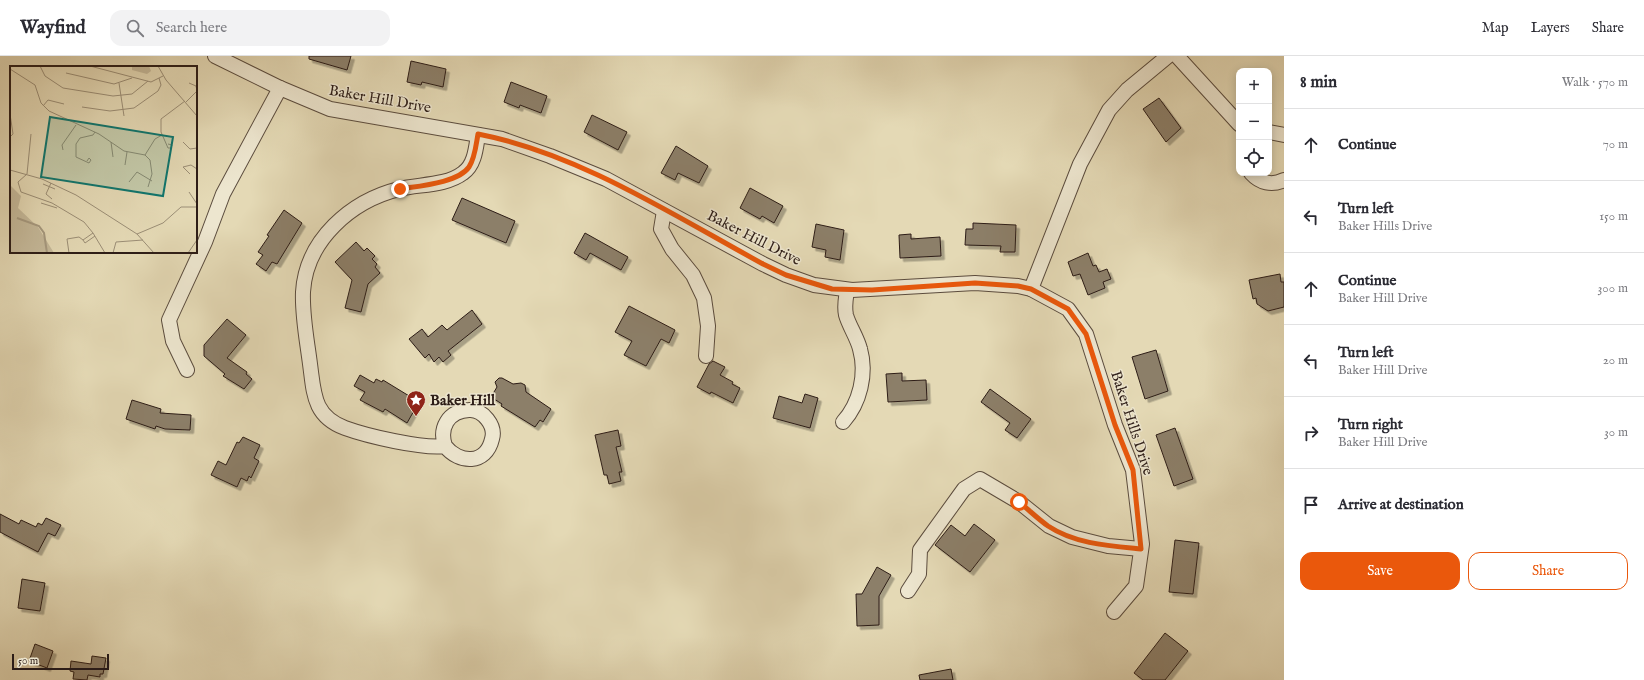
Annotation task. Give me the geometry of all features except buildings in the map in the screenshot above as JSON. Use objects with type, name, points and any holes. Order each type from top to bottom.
[{"type":"street","name":"Baker Hill Drive","points":[[215,56],[314,104],[340,112],[502,139],[550,156],[606,179],[786,275],[814,285],[847,290],[872,290],[975,283],[1000,283],[1031,289]]},
{"type":"street","points":[[1031,289],[1080,164],[1109,110],[1127,90],[1168,56]]},
{"type":"street","points":[[1177,56],[1236,121]]},
{"type":"street","points":[[187,370],[173,341],[169,320],[204,242],[223,194],[280,88]]},
{"type":"street","points":[[1272,133],[1284,135]]},
{"type":"street","points":[[445,446],[426,447],[350,430],[328,420],[321,412],[315,399],[303,315],[303,291],[306,274],[314,253],[328,231],[341,219],[360,204],[378,196],[400,189],[442,182],[463,173],[469,167],[474,157],[478,134]]},
{"type":"street","points":[[1253,176],[1266,183],[1279,183],[1284,180]]},
{"type":"street","points":[[664,210],[661,229],[672,249],[693,275],[704,298],[708,326],[706,356]]},
{"type":"street","name":"Baker Hills Drive","points":[[1031,289],[1068,309],[1086,334],[1115,425],[1133,470],[1141,549],[1136,586],[1114,612]]},
{"type":"street","points":[[843,422],[851,412],[857,400],[862,369],[860,351],[846,316],[845,307],[847,290]]},
{"type":"street","points":[[908,591],[919,574],[920,550],[964,489],[980,479],[1019,502],[1049,526],[1072,537],[1108,546],[1141,549]]},
{"type":"place","name":"Baker Hill","points":[[416,417]]},
{"type":"route","points":[[400,189],[442,182],[463,173],[469,167],[474,157],[478,134],[525,146],[606,179],[763,264],[786,275],[814,285],[832,289],[872,290],[975,283],[1000,283],[1031,289],[1068,309],[1086,334],[1115,425],[1133,470],[1142,544],[1141,549],[1108,546],[1072,537],[1049,526],[1019,502]]}]
